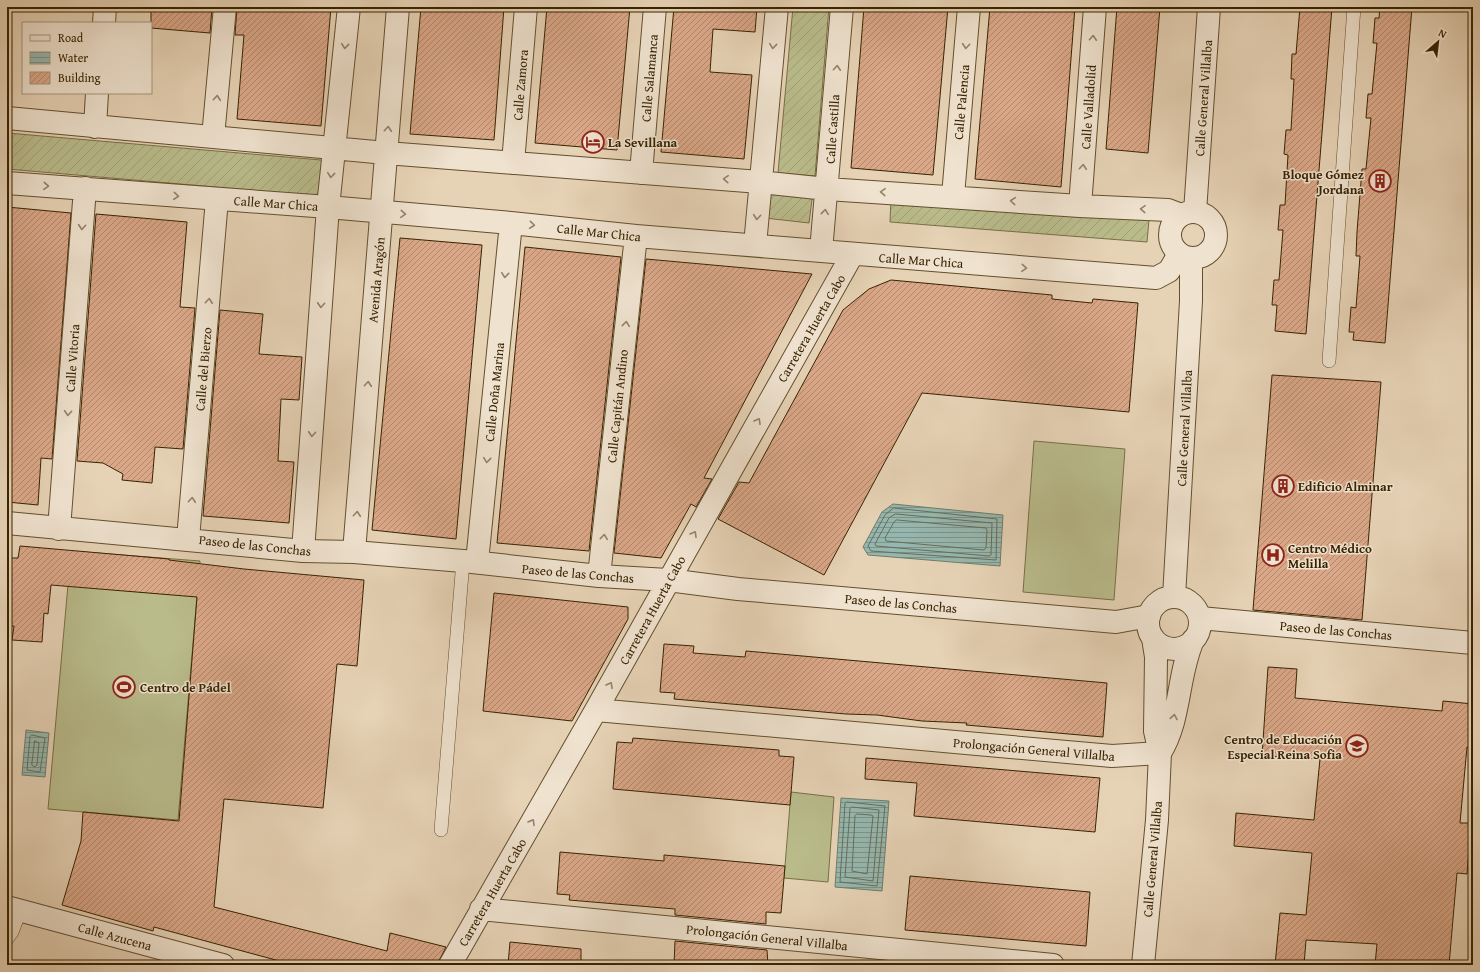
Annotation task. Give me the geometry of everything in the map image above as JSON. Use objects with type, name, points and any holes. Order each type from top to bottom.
[{"type":"street","points":[[104,22],[105,7]]},
{"type":"street","points":[[214,137],[225,7]]},
{"type":"street","points":[[304,551],[328,207],[349,7]]},
{"type":"street","name":"Avenida Aragón","points":[[354,552],[398,7]]},
{"type":"street","name":"Calle Zamora","points":[[513,163],[526,7]]},
{"type":"street","name":"Calle Salamanca","points":[[641,173],[655,7]]},
{"type":"street","points":[[754,245],[777,7]]},
{"type":"street","name":"Calle Castilla","points":[[821,251],[828,188],[842,7]]},
{"type":"street","name":"Calle Palencia","points":[[953,196],[969,7]]},
{"type":"street","name":"Calle Valladolid","points":[[1080,206],[1095,7]]},
{"type":"street","name":"Calle General Villalba","points":[[1188,214],[1210,7]]},
{"type":"street","points":[[94,127],[98,94]]},
{"type":"street","points":[[7,118],[334,149],[828,188],[1080,206],[1168,210],[1203,215],[1210,220],[1215,228],[1216,237],[1214,246],[1208,253],[1200,257],[1185,256],[1172,247],[1170,230],[1174,221],[1188,214]]},
{"type":"street","name":"Calle Mar Chica","points":[[7,183],[511,222],[636,236],[1156,278],[1169,271],[1185,256]]},
{"type":"street","name":"Calle Vitoria","points":[[59,529],[85,188]]},
{"type":"street","name":"Calle del Bierzo","points":[[188,539],[217,199]]},
{"type":"street","name":"Calle Doña Marina","points":[[470,562],[511,222]]},
{"type":"street","name":"Calle Capitán Andino","points":[[599,576],[636,236]]},
{"type":"street","name":"Carretera Huerta Cabo","points":[[450,965],[596,710],[852,254]]},
{"type":"street","name":"Calle General Villalba","points":[[1174,597],[1192,301],[1185,256]]},
{"type":"street","name":"Paseo de las Conchas","points":[[7,523],[304,551],[354,552],[470,562],[599,576],[668,580],[738,589],[1116,622],[1149,616]]},
{"type":"street","points":[[1174,597],[1191,603],[1197,610],[1200,618],[1198,634],[1193,640],[1186,646],[1168,648],[1159,644],[1153,638],[1149,631],[1149,616],[1151,610],[1161,600],[1174,597]]},
{"type":"street","name":"Paseo de las Conchas","points":[[1200,618],[1473,643]]},
{"type":"street","name":"Calle General Villalba","points":[[1143,965],[1156,820],[1160,753],[1155,731],[1156,657],[1153,638]]},
{"type":"street","name":"Calle General Villalba","points":[[1160,753],[1171,732],[1184,664],[1193,640]]},
{"type":"street","name":"Prolongación General Villalba","points":[[596,710],[1112,756],[1160,753]]},
{"type":"street","name":"Calle Azucena","points":[[14,909],[223,965]]},
{"type":"street","name":"Prolongación General Villalba","points":[[481,909],[1053,965]]},
{"type":"lane","points":[[1329,361],[1354,7]]},
{"type":"lane","points":[[441,830],[470,562]]},
{"type":"lane","points":[[7,939],[12,932],[14,909]]},
{"type":"green space","points":[[793,7],[829,7],[815,176],[778,173]]},
{"type":"green space","points":[[7,133],[321,160],[325,163],[319,196],[7,169]]},
{"type":"green space","points":[[767,188],[813,192],[809,223],[765,218]]},
{"type":"green space","points":[[891,199],[1149,220],[1147,242],[890,222]]},
{"type":"green space","points":[[1034,441],[1125,449],[1114,600],[1023,592]]},
{"type":"green space","name":"Centro de Pádel","points":[[71,551],[200,561],[178,820],[48,809]]},
{"type":"green space","points":[[791,792],[834,797],[828,882],[784,878]]},
{"type":"water","points":[[893,504],[1003,515],[1000,566],[868,555],[863,547],[882,512]]},
{"type":"water","points":[[26,730],[49,733],[45,777],[22,775]]},
{"type":"water","points":[[841,798],[889,801],[882,891],[835,887]]},
{"type":"building","points":[[151,7],[212,7],[210,33],[152,28]]},
{"type":"building","points":[[237,7],[331,7],[321,126],[237,119],[244,35],[235,35]]},
{"type":"building","points":[[421,7],[504,7],[494,140],[410,134]]},
{"type":"building","points":[[547,7],[630,7],[617,150],[535,143]]},
{"type":"building","points":[[674,7],[757,7],[755,32],[713,29],[710,72],[752,75],[744,159],[661,152]]},
{"type":"building","points":[[864,7],[948,7],[933,175],[851,168]]},
{"type":"building","points":[[990,7],[1075,7],[1061,187],[975,179]]},
{"type":"building","points":[[1117,7],[1160,7],[1148,153],[1106,149]]},
{"type":"building","name":"Bloque Gómez Jordana","points":[[1300,7],[1332,7],[1306,334],[1275,331],[1277,305],[1272,305],[1274,280],[1279,280],[1283,230],[1278,230],[1280,205],[1285,205],[1288,155],[1284,154],[1286,130],[1291,130],[1294,79],[1291,79],[1292,54],[1296,54]]},
{"type":"building","name":"Bloque Gómez Jordana","points":[[1380,7],[1412,7],[1385,343],[1353,340],[1354,332],[1349,332],[1351,307],[1356,308],[1360,256],[1356,256],[1357,232],[1362,169],[1366,169],[1371,118],[1366,118],[1368,94],[1372,94],[1377,43],[1373,43],[1375,18],[1379,18]]},
{"type":"building","points":[[7,207],[71,213],[52,459],[41,458],[38,505],[7,502]]},
{"type":"building","points":[[96,214],[187,222],[180,307],[195,308],[183,449],[155,447],[152,483],[122,480],[123,474],[103,463],[77,461]]},
{"type":"building","points":[[400,238],[482,245],[456,539],[372,530]]},
{"type":"building","points":[[525,247],[621,257],[589,551],[497,543]]},
{"type":"building","points":[[646,259],[812,274],[704,478],[712,479],[696,507],[691,504],[661,558],[614,553]]},
{"type":"building","points":[[891,280],[1052,295],[1052,299],[1092,303],[1093,299],[1138,303],[1129,412],[922,393],[824,575],[718,519],[739,482],[749,483],[843,310],[869,289]]},
{"type":"building","points":[[220,310],[263,314],[259,354],[302,357],[299,400],[281,399],[278,461],[294,462],[289,523],[203,516]]},
{"type":"building","name":"Edificio Alminar","points":[[1272,375],[1381,382],[1362,620],[1253,610]]},
{"type":"building","points":[[20,546],[169,559],[244,569],[364,580],[357,666],[337,664],[323,808],[224,799],[214,907],[387,951],[390,933],[446,947],[437,965],[294,965],[154,927],[153,931],[62,905],[81,841],[83,812],[179,821],[197,597],[51,585],[48,614],[44,613],[42,642],[12,640],[14,626],[7,626],[8,558],[18,558]]},
{"type":"building","points":[[494,593],[628,607],[628,619],[572,721],[483,711]]},
{"type":"building","points":[[664,644],[694,646],[693,653],[745,657],[746,651],[1107,683],[1103,737],[966,725],[967,723],[922,721],[877,715],[846,714],[674,699],[675,693],[660,692]]},
{"type":"building","name":"Centro de Educación Especial Reina Sofia","points":[[1268,667],[1297,669],[1295,698],[1442,711],[1443,701],[1473,704],[1473,748],[1467,747],[1460,823],[1471,823],[1467,874],[1457,873],[1449,965],[1375,965],[1377,944],[1306,940],[1304,965],[1275,965],[1280,913],[1306,915],[1312,853],[1234,846],[1236,813],[1314,820],[1320,759],[1262,756]]},
{"type":"building","points":[[633,738],[779,750],[779,756],[794,757],[790,805],[613,789],[617,742],[632,743]]},
{"type":"building","points":[[866,758],[1100,778],[1095,832],[914,816],[917,783],[865,779]]},
{"type":"building","points":[[560,852],[664,861],[664,855],[785,866],[781,913],[766,912],[766,924],[675,915],[675,909],[569,900],[570,895],[557,894]]},
{"type":"building","points":[[910,876],[1090,892],[1086,946],[905,930]]},
{"type":"building","points":[[675,941],[767,950],[768,965],[674,965]]},
{"type":"building","points":[[510,942],[581,949],[581,965],[508,965]]},
{"type":"place","name":"La Sevillana","points":[[593,142]]},
{"type":"place","name":"Bloque Gómez Jordana","points":[[1380,181]]},
{"type":"place","name":"Edificio Alminar","points":[[1283,486]]},
{"type":"place","name":"Centro Médico Melilla","points":[[1273,555]]},
{"type":"place","name":"Centro de Pádel","points":[[124,687]]},
{"type":"place","name":"Centro de Educación Especial Reina Sofia","points":[[1357,746]]}]
